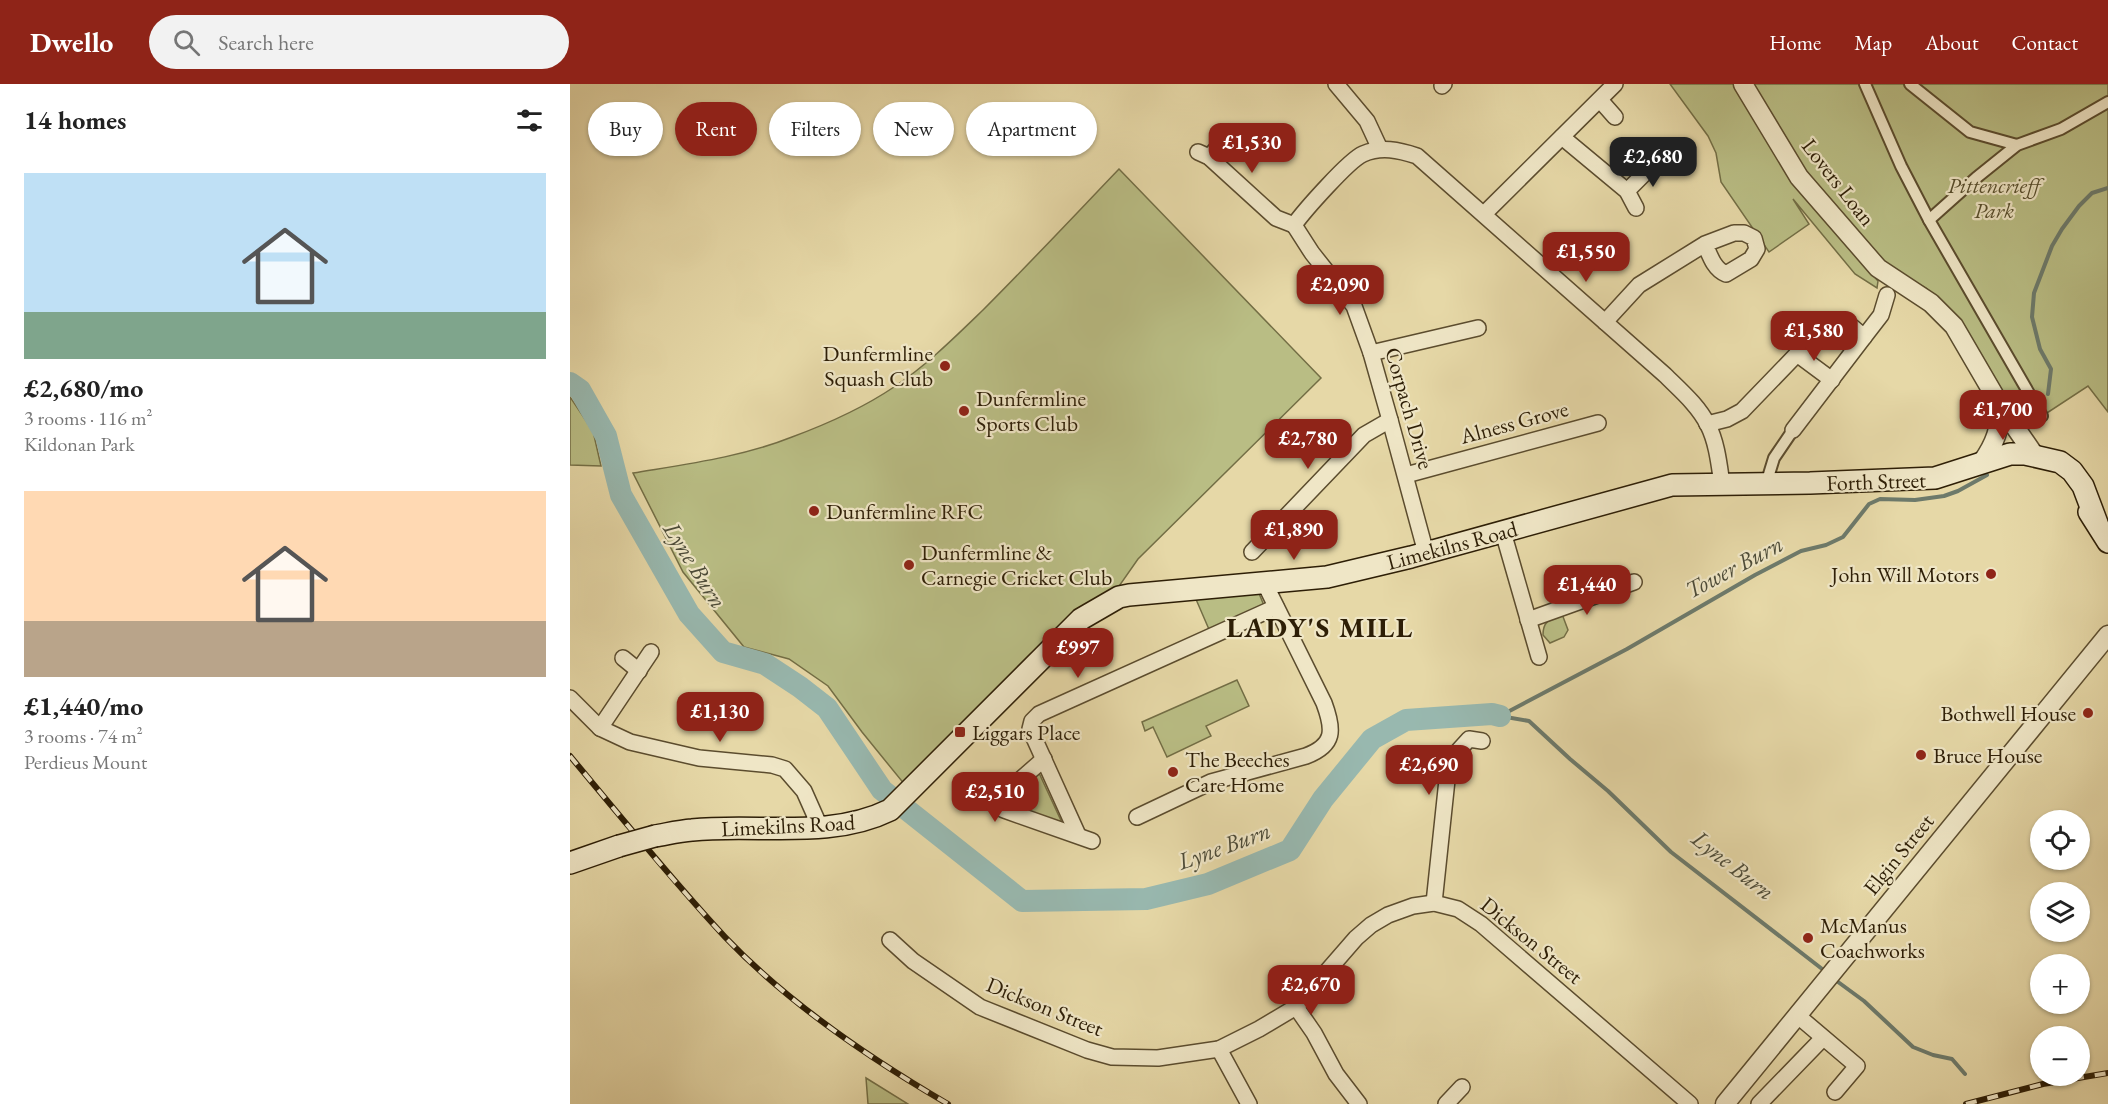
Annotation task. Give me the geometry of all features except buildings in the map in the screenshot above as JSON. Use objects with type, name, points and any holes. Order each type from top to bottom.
[{"type":"main road","name":"Forth Street","points":[[1722,484],[1935,478],[2010,454],[2030,455]]},
{"type":"main road","points":[[2030,455],[2060,462],[2072,471],[2083,486],[2097,523],[2108,542]]},
{"type":"main road","name":"Limekilns Road","points":[[570,863],[655,836],[692,830],[820,827],[871,819],[896,804],[1081,619],[1119,597],[1327,577],[1426,553],[1672,485],[1722,484]]},
{"type":"street","points":[[1336,84],[1367,122],[1380,149]]},
{"type":"street","points":[[1484,214],[1615,84]]},
{"type":"street","name":"Lovers Loan","points":[[1743,84],[1799,177],[1878,268],[1931,303],[1954,326],[2030,455]]},
{"type":"street","points":[[1865,84],[1901,166],[1929,220],[2042,416]]},
{"type":"street","points":[[1910,84],[1970,132],[2017,145]]},
{"type":"street","points":[[1600,100],[1615,117]]},
{"type":"street","points":[[1929,220],[2017,145],[2061,129],[2108,102]]},
{"type":"street","points":[[1562,137],[1627,191],[1636,208]]},
{"type":"street","name":"Corpach Drive","points":[[1223,142],[1204,154],[1276,218],[1294,225],[1312,253],[1354,306],[1371,353],[1426,553]]},
{"type":"street","points":[[1294,225],[1306,208],[1361,155],[1380,149],[1398,150],[1417,156],[1665,375],[1690,400],[1707,424],[1718,454],[1722,484]]},
{"type":"street","points":[[1627,191],[1657,161]]},
{"type":"street","points":[[1605,322],[1639,285],[1705,244]]},
{"type":"street","points":[[1766,484],[1774,458],[1881,315],[1887,295]]},
{"type":"street","points":[[1707,424],[1727,419],[1742,411],[1797,354],[1830,327],[1850,325],[1864,337]]},
{"type":"street","points":[[1371,353],[1478,328]]},
{"type":"street","points":[[1797,354],[1832,380]]},
{"type":"street","points":[[1982,462],[1997,435],[2000,405]]},
{"type":"street","points":[[1252,552],[1364,435],[1390,420]]},
{"type":"street","name":"Alness Grove","points":[[1406,475],[1598,423]]},
{"type":"street","points":[[1503,532],[1539,657]]},
{"type":"street","points":[[1528,620],[1634,582]]},
{"type":"street","points":[[1137,817],[1210,782],[1306,756],[1320,750],[1328,742],[1331,720],[1265,584]]},
{"type":"street","points":[[1044,759],[1005,794],[1004,810],[1085,838],[1030,729],[1032,721],[1039,714],[1276,607]]},
{"type":"street","name":"Elgin Street","points":[[1725,1104],[2108,635]]},
{"type":"street","points":[[600,728],[651,652]]},
{"type":"street","points":[[623,658],[639,671]]},
{"type":"street","points":[[570,698],[600,728],[630,742],[691,756],[772,765],[785,769],[804,791],[820,827]]},
{"type":"street","points":[[1434,903],[1449,761],[1468,739],[1482,741]]},
{"type":"street","name":"Dickson Street","points":[[890,940],[913,961],[980,1007],[1087,1050],[1112,1057],[1158,1058],[1219,1049],[1296,1007],[1371,925],[1388,915],[1413,906],[1434,903],[1458,909],[1481,924],[1690,1104]]},
{"type":"street","points":[[1296,1007],[1336,1074],[1359,1104]]},
{"type":"street","points":[[1798,1016],[1857,1066],[1835,1092]]},
{"type":"street","points":[[1759,1104],[1823,1038]]},
{"type":"street","points":[[1219,1049],[1249,1104]]},
{"type":"street","points":[[1446,1104],[1462,1087]]},
{"type":"green space","points":[[1670,84],[1734,84],[1793,184],[1878,281],[1877,288],[1855,274],[1793,199],[1809,224],[1769,252],[1721,182],[1716,153],[1708,136]]},
{"type":"green space","name":"Pittencrieff Park","points":[[1752,84],[2108,84],[2108,412],[2088,386],[2024,428],[1962,322],[1926,288],[1888,267],[1806,175]]},
{"type":"green space","points":[[1119,169],[1321,378],[1138,559],[1115,592],[1079,608],[905,785],[828,686],[789,659],[744,647],[683,572],[633,473],[754,450],[831,421],[882,395],[918,369],[983,310]]},
{"type":"green space","points":[[570,397],[593,431],[601,466],[570,465]]},
{"type":"green space","points":[[1258,591],[1265,608],[1211,634],[1195,597]]},
{"type":"green space","points":[[1562,614],[1568,630],[1564,637],[1550,643],[1543,635],[1544,627],[1551,619]]},
{"type":"green space","points":[[1237,680],[1249,706],[1206,726],[1211,736],[1167,757],[1153,727],[1145,731],[1142,722]]},
{"type":"green space","points":[[1039,773],[1064,827],[1012,809],[1012,797]]},
{"type":"green space","points":[[866,1078],[908,1104],[868,1104]]},
{"type":"waterway","name":"Tower Burn","points":[[2048,394],[2051,369],[2040,349],[2032,317],[2034,293],[2052,246],[2062,229],[2092,193],[2108,188]]},
{"type":"waterway","name":"Lyne Burn","points":[[570,383],[580,390],[606,436],[621,495],[689,614],[723,652],[765,664],[827,708],[882,790],[1022,901],[1146,899],[1208,884],[1290,850],[1323,799],[1372,739],[1406,720],[1492,714],[1500,716]]},
{"type":"waterway","name":"Tower Burn","points":[[1500,716],[1627,649],[1755,575],[1801,551],[1826,545],[1843,537],[1869,504],[1880,499],[1915,500],[1944,496],[1987,475]]},
{"type":"waterway","name":"Lyne Burn","points":[[1500,716],[1529,721],[1608,791],[1671,852],[1826,972]]},
{"type":"waterway","name":"Lyne Burn","points":[[1834,979],[1864,1001],[1913,1047],[1952,1059],[1965,1074]]},
{"type":"railway","points":[[570,756],[685,893],[749,961],[830,1028],[948,1104]]},
{"type":"railway","points":[[1966,1104],[2043,1084],[2108,1073]]},
{"type":"place","name":"Dunfermline Squash Club","points":[[945,366]]},
{"type":"place","name":"Dunfermline Sports Club","points":[[964,411]]},
{"type":"place","name":"Dunfermline RFC","points":[[814,511]]},
{"type":"place","name":"Dunfermline & Carnegie Cricket Club","points":[[909,565]]},
{"type":"place","name":"John Will Motors","points":[[1991,574]]},
{"type":"place","name":"Bothwell House","points":[[2088,713]]},
{"type":"place","name":"Liggars Place","points":[[960,732]]},
{"type":"place","name":"Bruce House","points":[[1921,755]]},
{"type":"place","name":"The Beeches Care Home","points":[[1173,772]]},
{"type":"place","name":"McManus Coachworks","points":[[1808,938]]},
{"type":"district","name":"LADY'S MILL","points":[[1320,627]]}]
